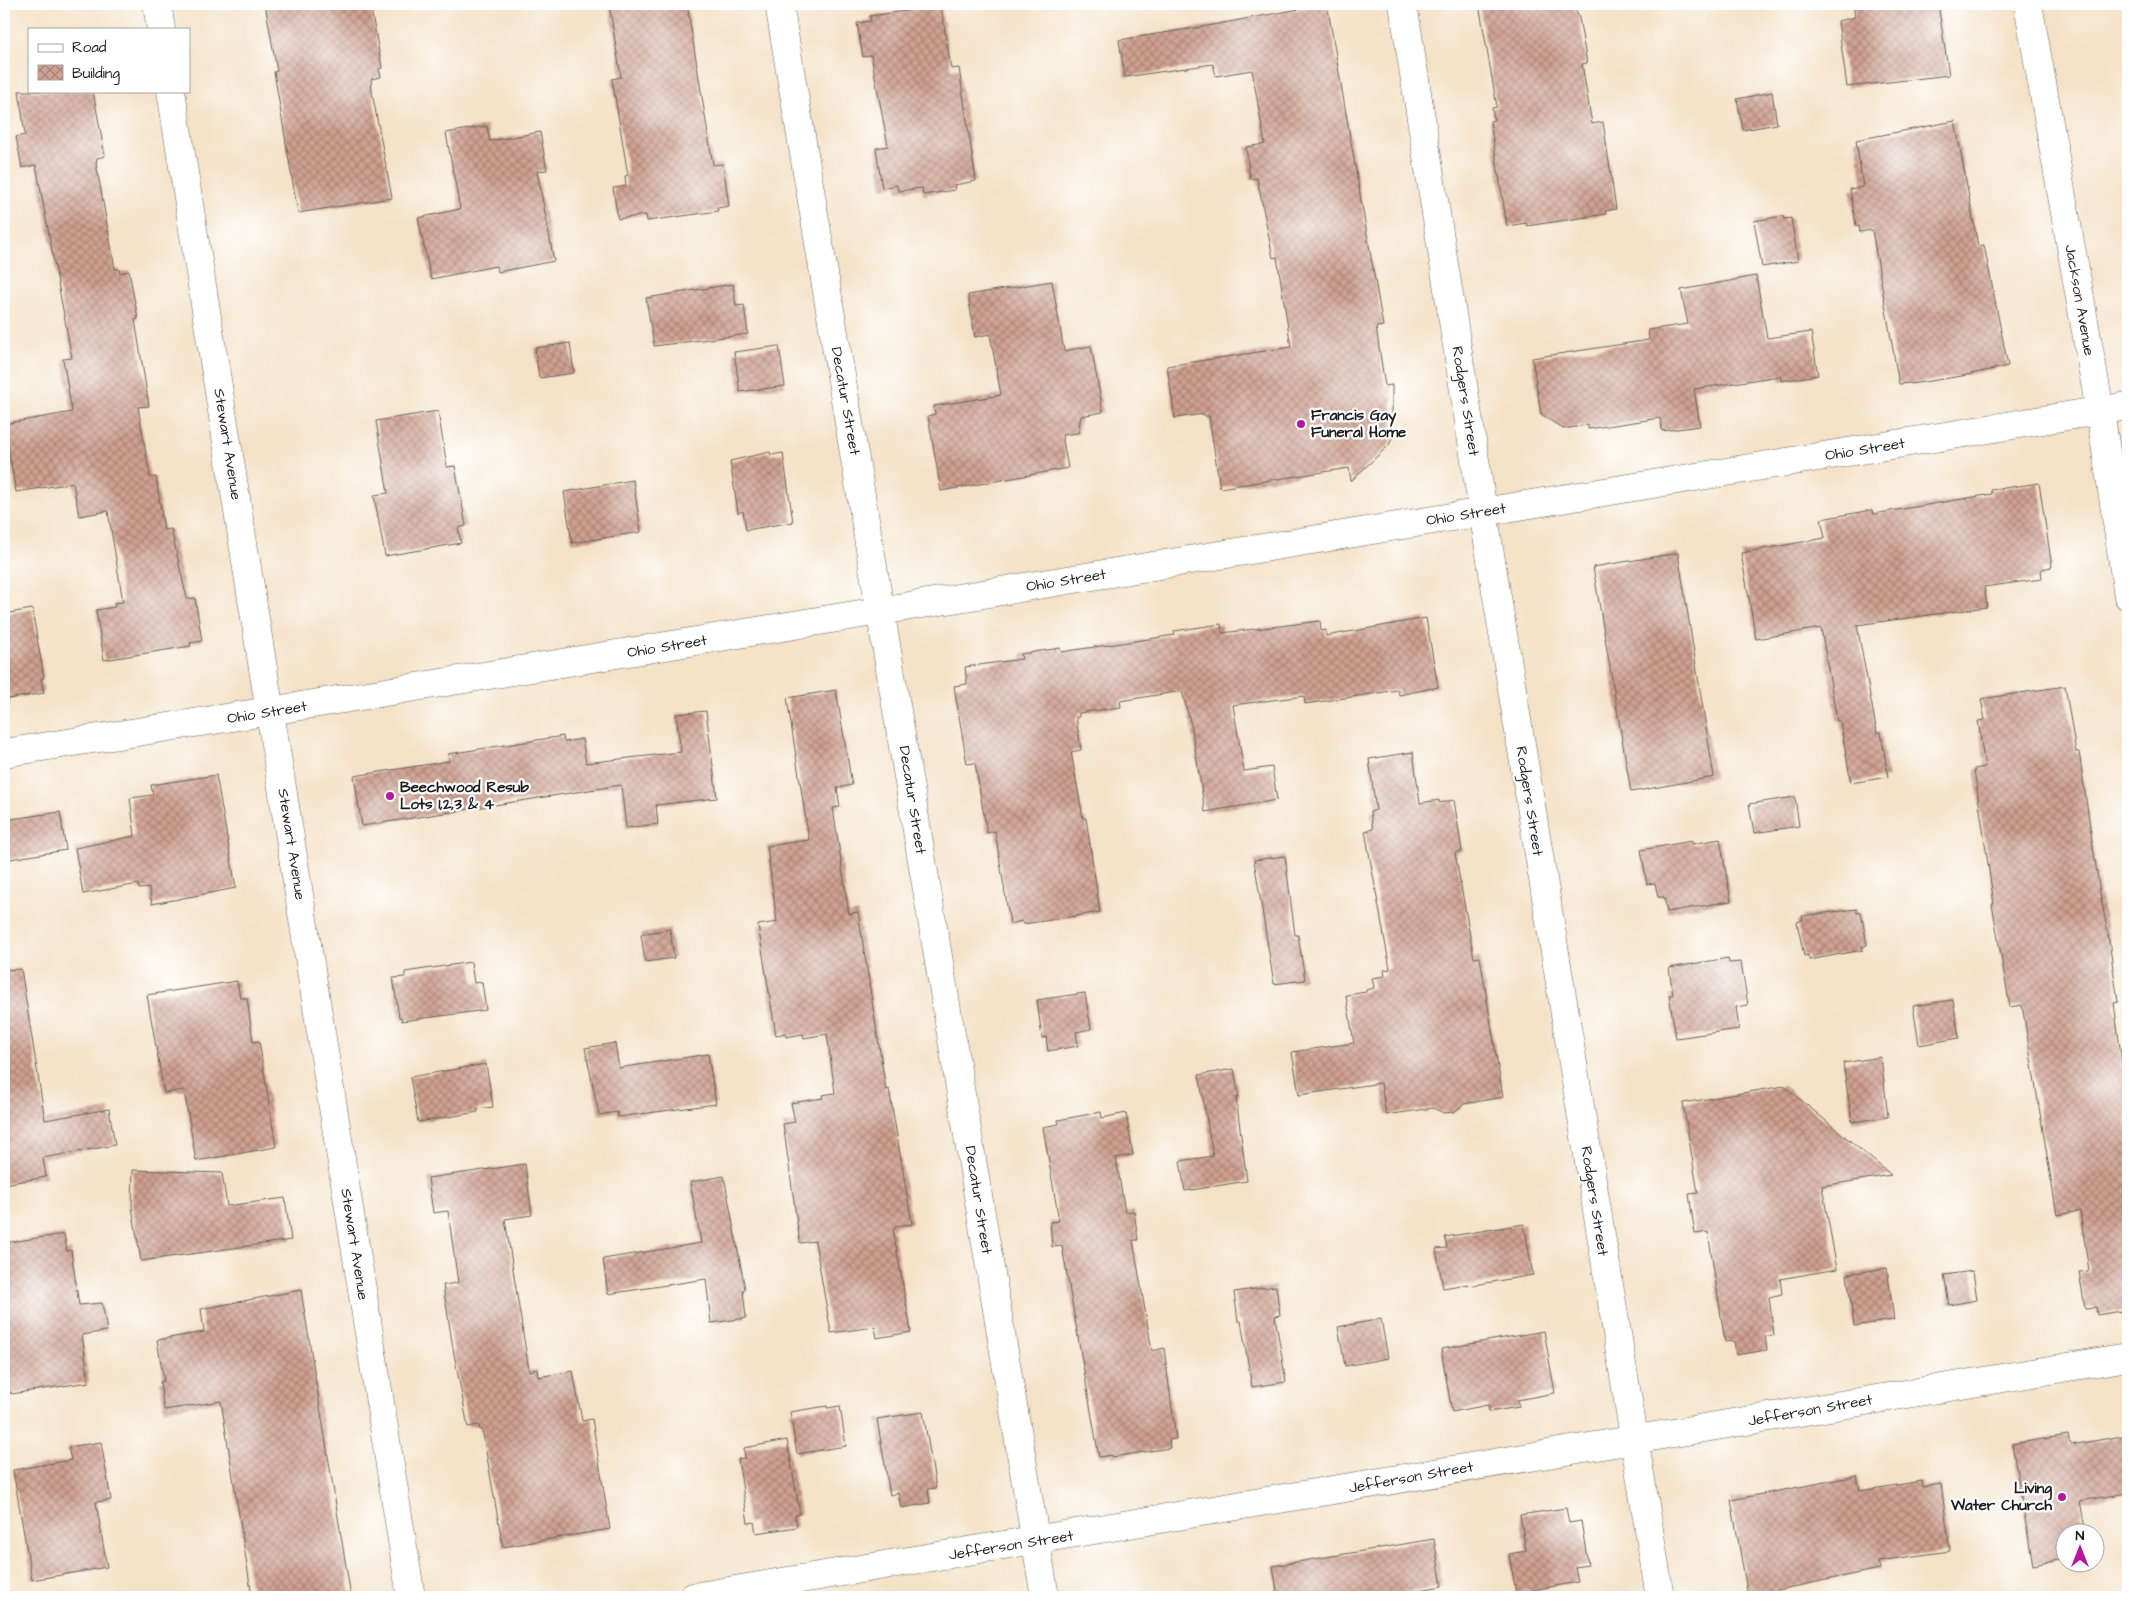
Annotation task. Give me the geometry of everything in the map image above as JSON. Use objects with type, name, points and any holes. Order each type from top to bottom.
[{"type":"street","points":[[157,4],[161,28]]},
{"type":"street","name":"Decatur Street","points":[[779,4],[882,611],[1045,1597]]},
{"type":"street","name":"Rodgers Street","points":[[1403,4],[1483,512],[1660,1597]]},
{"type":"street","name":"Jackson Avenue","points":[[2028,4],[2100,411],[2128,596]]},
{"type":"street","name":"Stewart Avenue","points":[[171,92],[411,1597]]},
{"type":"street","name":"Ohio Street","points":[[4,753],[2128,406]]},
{"type":"street","name":"Jefferson Street","points":[[693,1597],[2128,1357]]},
{"type":"building","points":[[265,4],[370,4],[382,68],[379,69],[381,77],[371,79],[372,92],[392,198],[298,213],[274,72],[277,71]]},
{"type":"building","points":[[609,4],[687,4],[713,165],[723,164],[729,206],[717,208],[718,211],[647,221],[646,215],[618,219],[613,188],[626,186],[625,176],[628,175],[612,79],[621,77]]},
{"type":"building","points":[[1327,4],[1383,326],[1376,327],[1385,386],[1392,385],[1392,438],[1389,445],[1351,481],[1349,468],[1220,488],[1209,416],[1204,414],[1175,418],[1167,366],[1291,347],[1277,257],[1273,258],[1257,178],[1250,179],[1246,147],[1265,144],[1252,70],[1216,76],[1213,64],[1125,77],[1119,40]]},
{"type":"building","points":[[1479,4],[1573,4],[1579,18],[1587,63],[1582,64],[1592,124],[1603,122],[1616,209],[1605,211],[1606,214],[1527,226],[1526,223],[1507,226],[1490,121],[1494,120],[1492,108],[1497,107]]},
{"type":"building","points":[[1853,4],[1938,4],[1949,75],[1847,87],[1838,21],[1855,17]]},
{"type":"building","points":[[941,6],[951,69],[959,68],[976,181],[954,185],[955,190],[923,195],[922,188],[898,191],[897,185],[882,188],[876,148],[888,146],[871,55],[863,57],[857,23],[871,21],[870,16]]},
{"type":"building","points":[[19,91],[93,92],[105,156],[97,158],[96,163],[115,269],[119,269],[120,273],[129,271],[138,319],[135,320],[149,406],[138,407],[150,477],[156,477],[164,530],[171,529],[187,599],[195,598],[202,641],[190,643],[191,646],[104,660],[96,610],[115,607],[114,603],[123,602],[108,511],[79,516],[73,483],[16,492],[4,424],[72,412],[63,359],[72,358],[36,165],[22,168],[16,137],[25,135]]},
{"type":"building","points":[[1772,92],[1777,124],[1743,130],[1737,99]]},
{"type":"building","points":[[1955,121],[1978,246],[1984,245],[2008,366],[1962,376],[1911,384],[1899,384],[1872,230],[1860,232],[1859,226],[1856,226],[1850,189],[1863,187],[1856,140]]},
{"type":"building","points":[[487,126],[490,141],[540,132],[547,170],[537,171],[554,261],[498,272],[496,266],[431,279],[418,218],[460,209],[446,133]]},
{"type":"building","points":[[1783,216],[1784,219],[1791,218],[1798,261],[1762,267],[1754,221]]},
{"type":"building","points":[[1756,276],[1767,338],[1811,332],[1818,375],[1781,381],[1780,376],[1694,389],[1700,426],[1662,431],[1660,418],[1588,429],[1588,425],[1563,429],[1541,414],[1532,358],[1649,340],[1648,330],[1688,324],[1681,290]]},
{"type":"building","points":[[1052,281],[1064,351],[1091,346],[1103,412],[1081,416],[1078,433],[1062,435],[1068,468],[941,491],[928,416],[935,414],[934,406],[1001,395],[990,334],[975,337],[968,295]]},
{"type":"building","points":[[733,284],[736,306],[744,305],[748,334],[654,346],[646,298]]},
{"type":"building","points":[[570,343],[574,373],[539,378],[535,348]]},
{"type":"building","points":[[779,346],[785,386],[740,392],[734,352]]},
{"type":"building","points":[[438,411],[447,467],[455,466],[466,526],[458,528],[461,543],[385,556],[374,495],[388,493],[376,421]]},
{"type":"building","points":[[770,452],[771,455],[783,453],[793,522],[746,530],[743,511],[738,513],[730,461]]},
{"type":"building","points":[[633,480],[641,532],[572,543],[564,492]]},
{"type":"building","points":[[2039,483],[2052,567],[2041,569],[2042,579],[1984,587],[1987,607],[1857,625],[1877,733],[1881,732],[1888,777],[1851,783],[1840,720],[1837,721],[1821,628],[1756,639],[1741,553],[1825,538],[1821,519],[1872,510],[1873,514],[1992,494],[1991,490]]},
{"type":"building","points":[[1678,553],[1714,777],[1631,792],[1593,567]]},
{"type":"building","points":[[32,609],[44,678],[41,679],[44,693],[8,699],[4,674],[4,614]]},
{"type":"building","points":[[1426,618],[1438,687],[1399,695],[1398,690],[1305,704],[1304,696],[1233,705],[1244,771],[1272,767],[1277,800],[1205,812],[1192,729],[1182,691],[1120,701],[1121,707],[1079,713],[1079,717],[1076,717],[1081,750],[1071,752],[1083,818],[1086,818],[1100,912],[1023,924],[1022,921],[1010,924],[995,831],[987,833],[975,763],[967,764],[954,686],[967,684],[965,667],[1022,659],[1021,654],[1060,648],[1061,652],[1175,635],[1174,631],[1221,624],[1222,633],[1320,621],[1321,631],[1326,630],[1326,636]]},
{"type":"building","points":[[2065,686],[2076,752],[2079,752],[2108,934],[2118,1002],[2114,1003],[2124,1078],[2128,1077],[2128,1310],[2097,1315],[2096,1307],[2085,1308],[2079,1272],[2089,1271],[2080,1211],[2057,1215],[2022,1005],[2010,1007],[1992,904],[1994,904],[1974,769],[1985,767],[1978,721],[1985,720],[1981,699]]},
{"type":"building","points":[[836,690],[852,785],[837,788],[840,807],[833,808],[849,914],[858,912],[886,1090],[889,1089],[912,1224],[895,1226],[896,1229],[893,1229],[911,1332],[877,1338],[875,1327],[831,1333],[815,1241],[800,1243],[783,1124],[795,1122],[791,1103],[823,1098],[822,1095],[835,1093],[827,1034],[804,1038],[803,1034],[786,1037],[786,1033],[776,1035],[758,925],[777,922],[767,846],[809,840],[787,698]]},
{"type":"building","points":[[706,711],[717,798],[656,805],[658,824],[626,828],[621,785],[362,826],[354,776],[449,761],[448,754],[563,736],[564,742],[582,739],[586,763],[681,752],[676,714]]},
{"type":"building","points":[[1413,752],[1420,803],[1439,800],[1439,803],[1454,800],[1462,851],[1455,853],[1474,958],[1480,957],[1503,1097],[1464,1104],[1454,1112],[1444,1113],[1433,1108],[1386,1115],[1381,1083],[1299,1095],[1292,1052],[1354,1043],[1346,995],[1366,992],[1366,990],[1374,988],[1372,978],[1385,976],[1384,970],[1390,969],[1365,831],[1373,829],[1370,812],[1376,810],[1369,759]]},
{"type":"building","points":[[216,775],[236,888],[152,904],[149,888],[139,889],[138,884],[83,894],[75,848],[135,836],[130,798],[153,795],[151,785]]},
{"type":"building","points":[[1795,797],[1799,826],[1754,833],[1749,804]]},
{"type":"building","points":[[60,812],[66,850],[4,860],[4,820]]},
{"type":"building","points":[[1720,839],[1731,901],[1667,912],[1664,897],[1658,897],[1655,883],[1647,884],[1641,850],[1692,841],[1692,844]]},
{"type":"building","points":[[1285,856],[1295,935],[1298,935],[1305,980],[1274,984],[1254,860]]},
{"type":"building","points":[[1857,909],[1857,913],[1861,912],[1867,945],[1862,947],[1863,950],[1809,960],[1808,955],[1804,956],[1797,922],[1803,920],[1802,916]]},
{"type":"building","points":[[670,929],[674,958],[645,962],[641,934]]},
{"type":"building","points":[[1728,958],[1729,963],[1741,962],[1748,1005],[1736,1007],[1739,1029],[1676,1038],[1669,995],[1673,995],[1669,968]]},
{"type":"building","points":[[471,962],[474,983],[482,982],[486,1010],[402,1021],[401,1017],[399,1017],[393,978],[405,977],[405,972]]},
{"type":"building","points":[[21,969],[45,1120],[109,1109],[115,1145],[43,1158],[46,1177],[4,1184],[4,970]]},
{"type":"building","points":[[237,981],[240,998],[247,998],[253,1042],[259,1041],[276,1147],[196,1161],[184,1090],[164,1093],[147,995]]},
{"type":"building","points":[[1085,993],[1091,1029],[1076,1032],[1078,1046],[1048,1051],[1046,1037],[1042,1038],[1037,1000]]},
{"type":"building","points":[[1953,1000],[1959,1038],[1919,1045],[1913,1006]]},
{"type":"building","points":[[615,1043],[619,1068],[708,1054],[716,1104],[618,1117],[617,1112],[599,1115],[585,1048]]},
{"type":"building","points":[[1881,1057],[1888,1117],[1852,1122],[1843,1063]]},
{"type":"building","points":[[486,1064],[493,1107],[477,1109],[478,1112],[418,1122],[410,1077]]},
{"type":"building","points":[[1234,1069],[1239,1097],[1236,1098],[1247,1181],[1185,1191],[1180,1161],[1213,1156],[1199,1075]]},
{"type":"building","points":[[1784,1086],[1891,1175],[1822,1186],[1837,1269],[1780,1279],[1782,1294],[1769,1297],[1774,1335],[1765,1336],[1767,1350],[1736,1355],[1734,1341],[1725,1342],[1708,1232],[1695,1234],[1689,1194],[1698,1193],[1683,1103]]},
{"type":"building","points":[[1101,1112],[1102,1118],[1126,1113],[1133,1155],[1116,1158],[1125,1212],[1134,1211],[1138,1240],[1133,1240],[1152,1351],[1164,1348],[1176,1439],[1169,1440],[1170,1448],[1112,1457],[1112,1455],[1099,1457],[1062,1246],[1052,1247],[1050,1222],[1059,1221],[1043,1127],[1059,1124],[1058,1120]]},
{"type":"building","points":[[525,1164],[532,1215],[505,1219],[529,1371],[537,1369],[538,1377],[573,1371],[582,1421],[592,1419],[610,1529],[503,1547],[482,1429],[480,1430],[479,1425],[468,1427],[454,1354],[443,1285],[458,1283],[448,1211],[433,1213],[428,1178]]},
{"type":"building","points":[[133,1170],[222,1173],[227,1206],[285,1198],[291,1240],[141,1261],[132,1207]]},
{"type":"building","points":[[724,1176],[745,1289],[743,1290],[746,1318],[711,1323],[706,1279],[608,1294],[603,1259],[701,1243],[690,1182]]},
{"type":"building","points":[[1524,1224],[1533,1275],[1468,1286],[1468,1284],[1443,1288],[1436,1249],[1447,1248],[1445,1237]]},
{"type":"building","points":[[64,1234],[67,1251],[71,1250],[79,1305],[102,1303],[107,1331],[82,1335],[89,1382],[11,1394],[11,1392],[4,1393],[4,1243]]},
{"type":"building","points":[[1887,1268],[1894,1320],[1854,1326],[1847,1274]]},
{"type":"building","points":[[1973,1271],[1977,1300],[1949,1305],[1944,1275]]},
{"type":"building","points":[[1276,1286],[1280,1315],[1275,1316],[1286,1382],[1252,1387],[1234,1292]]},
{"type":"building","points":[[301,1290],[351,1597],[252,1597],[221,1401],[164,1410],[160,1382],[164,1381],[157,1340],[204,1332],[201,1309]]},
{"type":"building","points":[[1381,1319],[1388,1358],[1345,1366],[1338,1327]]},
{"type":"building","points":[[1544,1331],[1555,1393],[1517,1400],[1519,1407],[1489,1412],[1488,1405],[1452,1412],[1441,1349]]},
{"type":"building","points":[[827,1406],[827,1408],[840,1406],[846,1446],[797,1454],[790,1412]]},
{"type":"building","points":[[923,1412],[936,1488],[928,1489],[930,1503],[901,1508],[898,1493],[890,1495],[877,1419]]},
{"type":"building","name":"Living Water Church","points":[[2068,1435],[2070,1445],[2128,1435],[2128,1493],[2080,1501],[2084,1524],[2054,1524],[2054,1561],[2033,1565],[2012,1444]]},
{"type":"building","points":[[787,1440],[800,1514],[795,1515],[797,1527],[756,1533],[754,1522],[748,1523],[738,1459],[745,1458],[744,1448]]},
{"type":"building","points":[[101,1442],[111,1500],[96,1502],[107,1567],[32,1580],[13,1470],[71,1460],[68,1447]]},
{"type":"building","points":[[1857,1476],[1860,1491],[1922,1481],[1923,1487],[1941,1484],[1950,1551],[1878,1561],[1880,1569],[1748,1596],[1731,1500]]},
{"type":"building","points":[[1566,1508],[1569,1523],[1581,1521],[1588,1565],[1575,1567],[1578,1582],[1516,1593],[1509,1554],[1526,1551],[1520,1515]]},
{"type":"building","points":[[1434,1539],[1442,1586],[1380,1597],[1278,1597],[1273,1566]]},
{"type":"place","name":"Francis Gay Funeral Home","points":[[1301,424]]},
{"type":"place","name":"Beechwood Resub Lots 1,2,3 & 4","points":[[390,796]]},
{"type":"place","name":"Living Water Church","points":[[2062,1497]]}]
